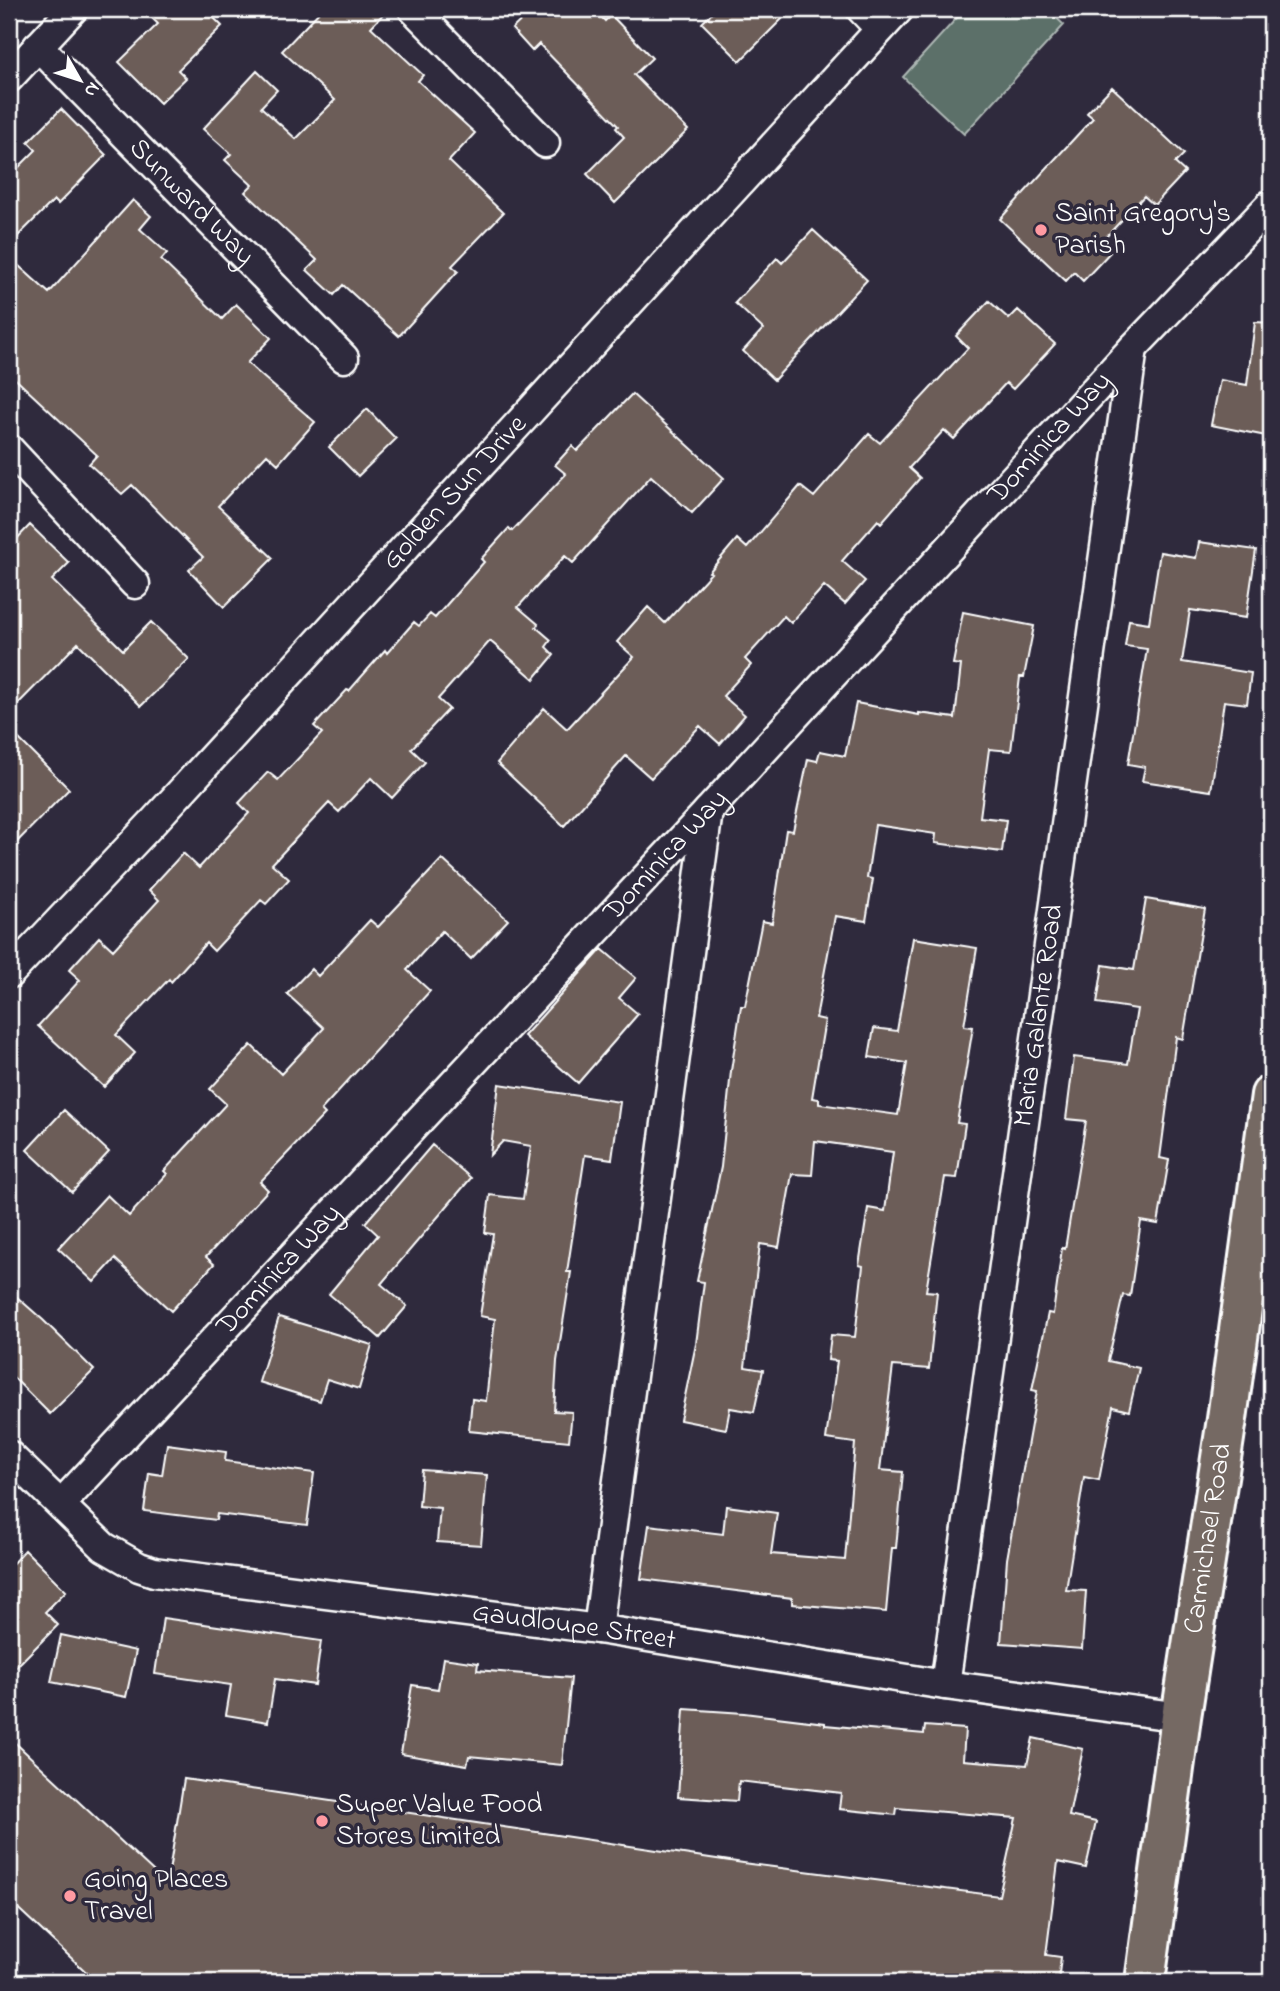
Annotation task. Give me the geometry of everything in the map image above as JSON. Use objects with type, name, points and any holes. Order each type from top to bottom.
[{"type":"main road","name":"Carmichael Road","points":[[1144,1982],[1227,1419],[1271,1095]]},
{"type":"street","points":[[9,78],[73,9]]},
{"type":"street","points":[[414,9],[545,143]]},
{"type":"street","name":"Golden Sun Drive","points":[[9,974],[183,790],[880,15]]},
{"type":"street","name":"Sunward Way","points":[[38,46],[344,358]]},
{"type":"street","name":"Dominica Way","points":[[61,1504],[708,811],[1133,348],[1271,204]]},
{"type":"street","name":"Maria Galante Road","points":[[945,1685],[1133,348]]},
{"type":"street","points":[[9,449],[135,584]]},
{"type":"street","points":[[598,1629],[708,811]]},
{"type":"street","name":"Gaudloupe Street","points":[[9,1455],[104,1547],[139,1567],[154,1572],[598,1629],[945,1685],[1181,1717]]},
{"type":"green space","points":[[965,9],[1047,9],[1064,25],[964,134],[903,77]]},
{"type":"building","points":[[143,9],[205,9],[222,26],[178,70],[186,78],[160,103],[119,62],[158,24]]},
{"type":"building","points":[[322,9],[388,9],[371,27],[423,75],[418,81],[475,133],[449,161],[503,213],[452,266],[458,271],[399,336],[343,285],[334,295],[307,270],[317,260],[245,192],[252,185],[225,160],[231,154],[203,129],[257,71],[277,90],[261,107],[296,139],[335,100],[282,51]]},
{"type":"building","points":[[533,9],[594,9],[605,21],[611,15],[652,58],[634,75],[688,130],[615,203],[587,174],[624,137],[616,128],[618,126],[539,44],[532,51],[512,29]]},
{"type":"building","points":[[716,9],[792,9],[740,61],[702,23]]},
{"type":"building","points":[[1112,87],[1184,154],[1175,163],[1185,172],[1154,205],[1144,196],[1105,238],[1115,247],[1083,281],[1074,272],[1066,281],[1000,219],[1093,118],[1087,113]]},
{"type":"building","points":[[61,109],[106,155],[58,204],[54,200],[9,245],[9,177],[36,150],[28,142]]},
{"type":"building","points":[[133,200],[151,216],[140,229],[167,253],[161,260],[222,319],[236,304],[271,338],[247,363],[315,422],[278,464],[267,454],[218,506],[273,558],[224,607],[189,570],[203,557],[132,485],[122,494],[89,464],[97,455],[9,373],[9,257],[49,293]]},
{"type":"building","points":[[813,230],[867,280],[774,380],[743,351],[763,329],[735,303],[777,258],[782,263]]},
{"type":"building","points":[[989,301],[1009,319],[1018,310],[1055,344],[1013,389],[1006,383],[954,439],[944,430],[909,468],[920,478],[881,523],[878,520],[842,561],[865,581],[845,604],[824,586],[791,623],[784,616],[745,659],[751,665],[723,696],[745,715],[720,744],[700,726],[651,778],[626,756],[564,826],[497,763],[544,708],[567,729],[634,657],[617,642],[648,607],[665,623],[711,573],[709,572],[737,539],[747,548],[800,486],[814,497],[869,434],[880,443],[968,348],[956,336]]},
{"type":"building","points":[[1255,322],[1271,323],[1271,437],[1211,425],[1220,380],[1247,385]]},
{"type":"building","points":[[632,394],[724,478],[692,513],[651,476],[573,563],[565,556],[518,607],[538,624],[536,627],[551,640],[546,647],[554,655],[534,679],[490,641],[438,699],[449,709],[411,749],[425,762],[392,798],[371,778],[339,812],[329,803],[272,864],[289,879],[266,904],[261,900],[214,951],[206,943],[171,982],[169,979],[116,1035],[135,1053],[104,1087],[38,1026],[80,980],[69,970],[99,937],[113,950],[159,900],[149,890],[183,853],[199,868],[249,813],[239,803],[268,772],[278,780],[322,733],[314,726],[414,622],[419,626],[430,614],[435,618],[484,562],[481,559],[509,528],[512,531],[566,474],[555,465],[572,446],[577,451]]},
{"type":"building","points":[[367,409],[396,439],[358,476],[329,447]]},
{"type":"building","points":[[30,525],[69,563],[52,580],[123,650],[151,622],[189,659],[141,706],[78,643],[9,713],[9,547]]},
{"type":"building","points":[[1199,542],[1256,550],[1246,618],[1190,610],[1182,662],[1251,673],[1247,704],[1224,701],[1211,791],[1142,781],[1145,767],[1128,764],[1147,649],[1125,646],[1129,620],[1149,623],[1160,552],[1196,558]]},
{"type":"building","points":[[963,612],[1034,626],[1024,677],[1020,677],[1011,751],[989,749],[980,817],[1006,820],[1002,852],[935,843],[936,834],[875,825],[867,878],[873,879],[866,921],[835,916],[816,1018],[825,1020],[812,1098],[819,1099],[819,1104],[898,1115],[907,1063],[869,1057],[874,1028],[897,1031],[913,938],[977,948],[964,1026],[973,1027],[957,1123],[965,1124],[957,1178],[945,1177],[926,1291],[937,1292],[929,1369],[893,1366],[880,1470],[903,1472],[896,1548],[892,1548],[886,1612],[792,1604],[792,1598],[641,1579],[649,1525],[723,1534],[726,1506],[777,1513],[771,1554],[845,1560],[855,1443],[826,1439],[837,1361],[828,1360],[831,1335],[855,1337],[863,1266],[859,1265],[868,1208],[885,1211],[893,1152],[815,1141],[812,1175],[792,1174],[779,1247],[760,1244],[745,1367],[763,1370],[754,1412],[730,1408],[726,1429],[680,1420],[696,1344],[704,1282],[697,1281],[721,1167],[741,1006],[745,1006],[762,921],[772,923],[786,830],[793,831],[808,759],[817,761],[820,751],[845,756],[856,703],[919,715],[955,718],[961,665],[953,664]]},
{"type":"building","points":[[9,729],[69,789],[9,850]]},
{"type":"building","points":[[442,859],[508,920],[471,959],[442,931],[407,970],[430,991],[321,1110],[325,1114],[260,1182],[268,1190],[206,1257],[214,1264],[171,1311],[115,1259],[94,1282],[58,1248],[107,1195],[129,1216],[167,1174],[164,1171],[226,1104],[210,1089],[251,1045],[281,1074],[324,1028],[287,994],[311,969],[318,976],[370,920],[378,927]]},
{"type":"building","points":[[1146,899],[1205,909],[1183,1039],[1176,1037],[1160,1158],[1169,1160],[1158,1224],[1141,1221],[1130,1296],[1123,1295],[1108,1361],[1139,1368],[1129,1411],[1113,1407],[1099,1480],[1084,1477],[1066,1590],[1086,1591],[1082,1649],[1001,1643],[1007,1559],[1037,1391],[1032,1390],[1048,1313],[1053,1314],[1062,1248],[1065,1249],[1086,1121],[1066,1119],[1074,1057],[1128,1064],[1137,1009],[1097,1003],[1103,965],[1134,970]]},
{"type":"building","points":[[602,949],[636,978],[619,998],[638,1014],[578,1083],[524,1036]]},
{"type":"building","points":[[499,1084],[620,1102],[612,1159],[585,1155],[567,1272],[571,1272],[557,1361],[554,1411],[572,1412],[569,1441],[469,1431],[472,1399],[486,1401],[495,1319],[480,1316],[493,1234],[485,1233],[490,1195],[523,1199],[531,1146],[503,1141],[490,1155]]},
{"type":"building","points":[[64,1110],[109,1152],[72,1192],[27,1150]]},
{"type":"building","points":[[432,1145],[471,1178],[381,1284],[407,1306],[380,1338],[329,1294],[378,1235],[365,1223]]},
{"type":"building","points":[[9,1290],[94,1370],[50,1414],[9,1373]]},
{"type":"building","points":[[279,1317],[372,1345],[359,1389],[327,1379],[320,1401],[259,1382]]},
{"type":"building","points":[[167,1444],[226,1452],[225,1461],[314,1473],[307,1525],[217,1514],[216,1520],[144,1511],[149,1473],[162,1475]]},
{"type":"building","points":[[422,1470],[487,1475],[481,1545],[437,1542],[440,1508],[419,1506]]},
{"type":"building","points":[[25,1550],[66,1591],[45,1612],[58,1625],[9,1674],[9,1567]]},
{"type":"building","points":[[163,1618],[321,1641],[315,1685],[275,1679],[268,1722],[226,1715],[231,1685],[155,1674]]},
{"type":"building","points":[[61,1635],[136,1651],[126,1697],[51,1682]]},
{"type":"building","points":[[443,1658],[478,1663],[477,1670],[571,1678],[562,1765],[469,1756],[467,1765],[401,1754],[412,1685],[438,1689]]},
{"type":"building","name":"Super Value Food Stores Limited","points":[[684,1709],[744,1713],[825,1725],[924,1734],[925,1726],[965,1729],[963,1760],[1027,1765],[1033,1738],[1083,1749],[1069,1816],[1096,1822],[1086,1868],[1058,1862],[1046,1955],[1061,1957],[1058,1982],[97,1982],[9,1900],[9,1737],[167,1884],[184,1779],[750,1864],[999,1896],[1016,1818],[897,1808],[896,1815],[839,1809],[841,1793],[739,1781],[737,1801],[678,1797]]},
{"type":"place","name":"Saint Gregory's Parish","points":[[1041,230]]},
{"type":"place","name":"Super Value Food Stores Limited","points":[[322,1821]]},
{"type":"place","name":"Going Places Travel","points":[[70,1896]]}]
